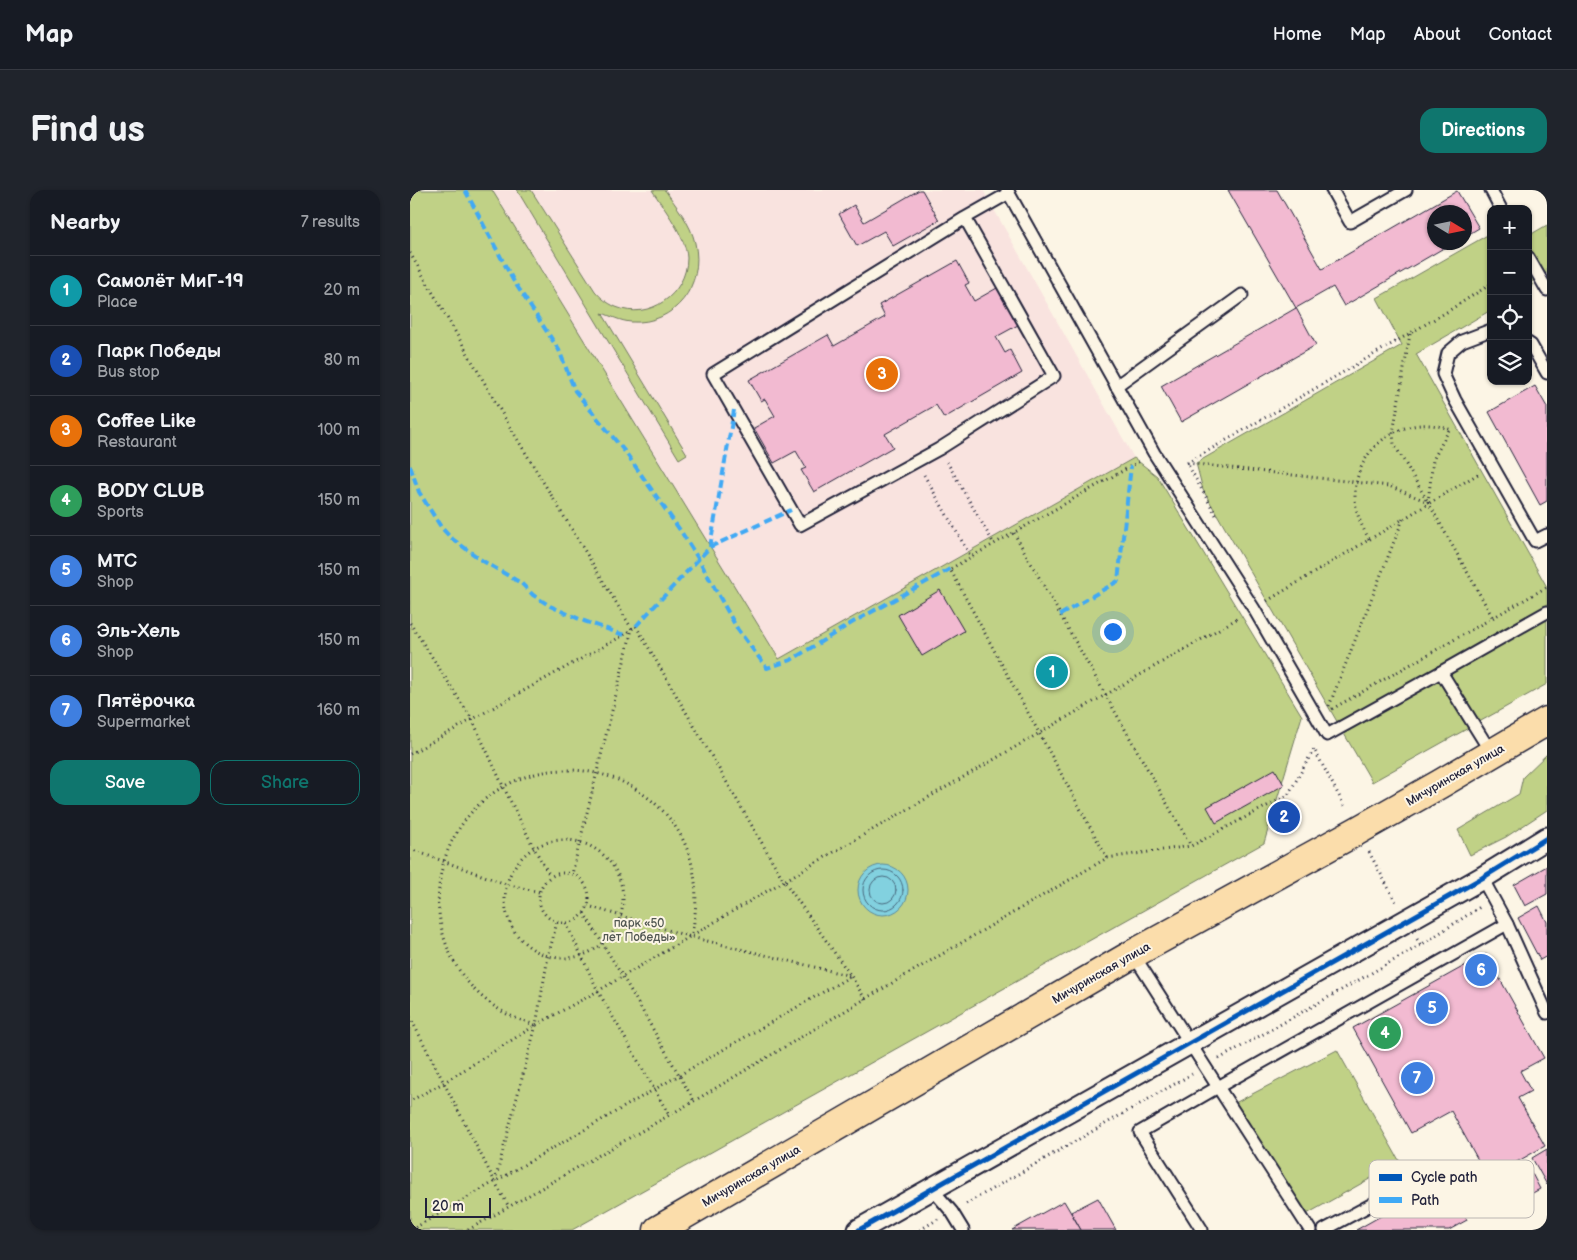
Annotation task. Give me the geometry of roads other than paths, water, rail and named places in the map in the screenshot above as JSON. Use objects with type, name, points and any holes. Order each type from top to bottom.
[{"type":"main road","name":"Мичуринская улица","points":[[658,1230],[1133,954],[1357,831],[1547,721]]},
{"type":"street","points":[[859,1230],[1482,878],[1547,838]]},
{"type":"lane","points":[[1332,190],[1350,222],[1406,190]]},
{"type":"lane","points":[[1491,190],[1500,205]]},
{"type":"lane","points":[[965,218],[1054,376],[939,449],[800,525],[713,374],[1008,191],[1154,453],[1322,715],[1327,735],[1547,612]]},
{"type":"lane","points":[[1532,264],[1547,290]]},
{"type":"lane","points":[[1116,386],[1242,295]]},
{"type":"lane","points":[[1487,332],[1462,341],[1448,353],[1443,374],[1461,411],[1535,541],[1547,535]]},
{"type":"lane","points":[[1532,347],[1547,373]]},
{"type":"lane","points":[[1441,672],[1492,754]]},
{"type":"lane","points":[[1482,878],[1507,924],[1547,1013]]},
{"type":"lane","points":[[1202,1230],[1140,1132],[1507,924]]},
{"type":"lane","points":[[1133,954],[1310,1230]]},
{"type":"lane","points":[[932,1189],[952,1212],[962,1230]]},
{"type":"lane","points":[[1324,1230],[1369,1206]]},
{"type":"water","points":[[883,865],[892,867],[903,876],[908,890],[906,899],[897,910],[883,915],[874,913],[863,904],[858,890],[860,881],[869,870]]},
{"type":"place","name":"Coffee Like","points":[[882,374]]},
{"type":"place","name":"Самолёт МиГ-19","points":[[1052,672]]},
{"type":"place","name":"Парк Победы","points":[[1284,817]]},
{"type":"place","name":"Эль-Хель","points":[[1481,970]]},
{"type":"place","name":"МТС","points":[[1432,1008]]},
{"type":"place","name":"BODY CLUB","points":[[1385,1033]]},
{"type":"place","name":"Пятёрочка","points":[[1417,1078]]},
{"type":"park label","name":"парк «50 лет Победы»","points":[[639,930]]}]
